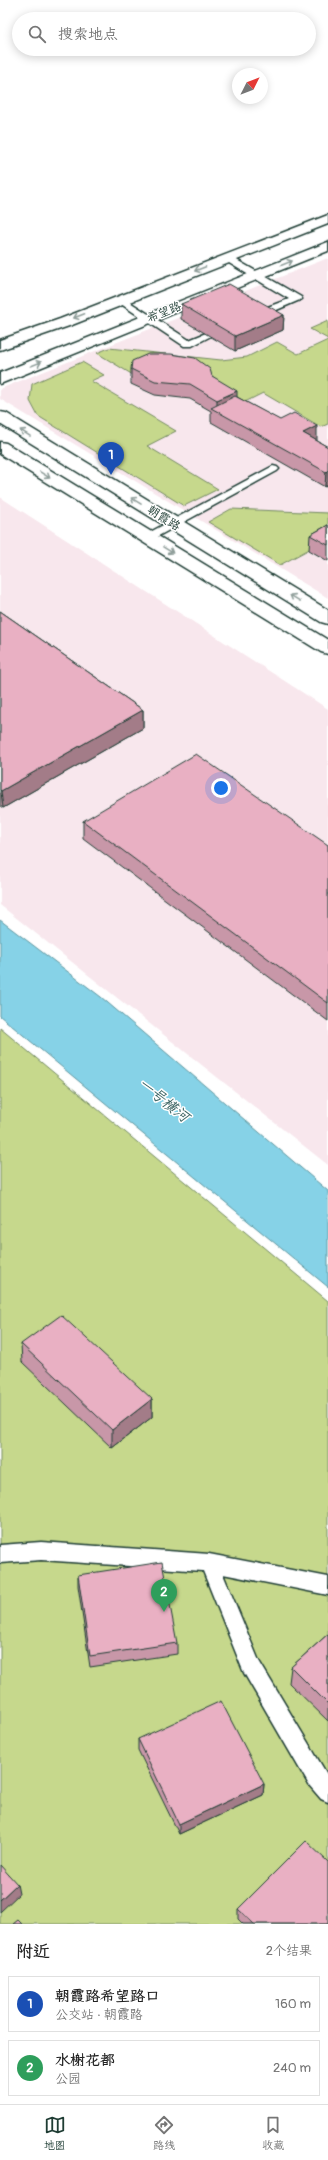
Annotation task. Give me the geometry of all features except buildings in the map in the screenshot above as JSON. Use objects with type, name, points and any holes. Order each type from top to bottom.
[{"type":"main road","name":"希望路","points":[[0,345],[122,300],[328,219]]},
{"type":"main road","name":"希望路","points":[[0,379],[328,246]]},
{"type":"main road","name":"朝霞路","points":[[0,417],[172,524],[328,618]]},
{"type":"main road","name":"朝霞路","points":[[0,448],[328,648]]},
{"type":"lane","points":[[228,258],[297,299],[261,313]]},
{"type":"lane","points":[[122,300],[188,344],[206,336]]},
{"type":"lane","points":[[147,537],[273,469]]},
{"type":"lane","points":[[0,1554],[41,1551],[209,1563],[328,1586]]},
{"type":"lane","points":[[209,1563],[251,1666],[316,1778],[328,1792]]},
{"type":"shaded area","points":[[328,258],[328,598],[0,399],[0,389]]},
{"type":"shaded area","points":[[0,497],[328,709],[328,1165],[0,905]]},
{"type":"green space","points":[[328,321],[328,339],[310,329]]},
{"type":"green space","points":[[328,340],[328,424],[321,427],[263,393],[237,406],[133,375],[97,353],[109,348],[221,360],[247,357],[277,342],[298,354]]},
{"type":"green space","points":[[82,362],[104,375],[91,381],[176,431],[147,446],[218,489],[184,506],[38,416],[30,401],[32,384]]},
{"type":"green space","points":[[231,509],[328,513],[328,539],[280,565],[208,522]]},
{"type":"green space","points":[[0,1028],[328,1301],[328,1924],[0,1924]]},
{"type":"water","name":"一号横河","points":[[0,920],[101,997],[328,1191],[328,1287],[0,1016]]},
{"type":"place","name":"朝霞路希望路口","points":[[111,475]]},
{"type":"place","name":"水榭花都","points":[[164,1612]]}]
